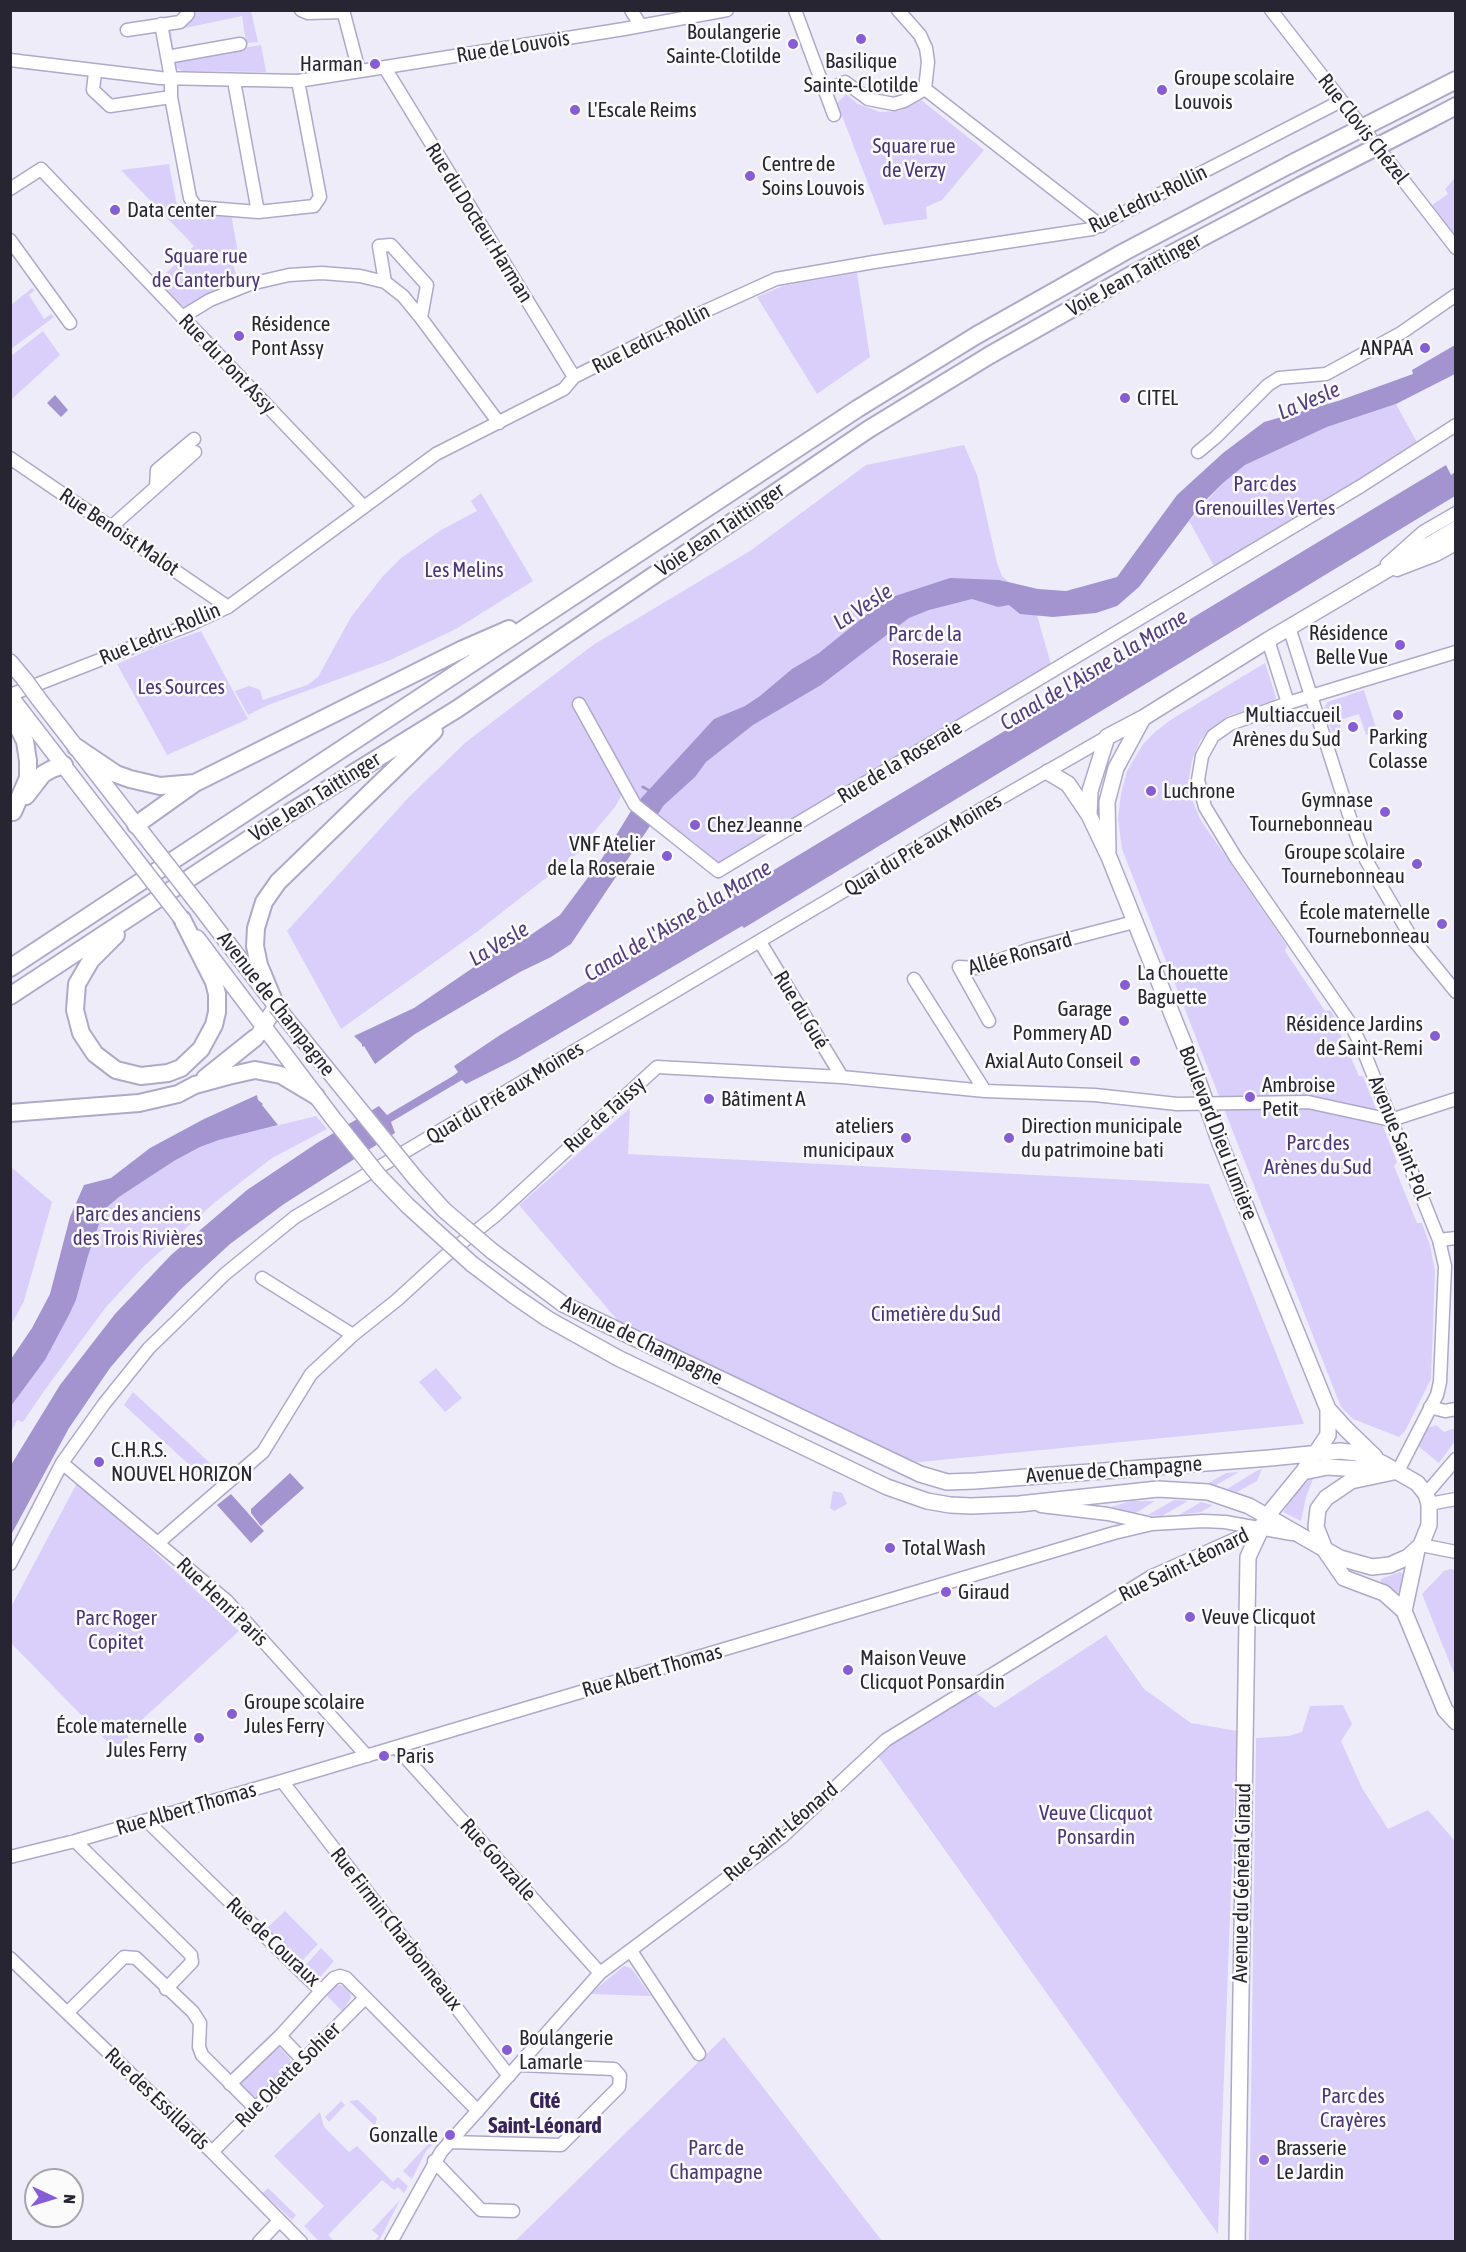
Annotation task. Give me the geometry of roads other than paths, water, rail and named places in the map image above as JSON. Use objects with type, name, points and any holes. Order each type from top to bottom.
[{"type":"highway","name":"Voie Jean Taittinger","points":[[10,968],[857,409],[977,335],[1124,252],[1455,80]]},
{"type":"highway","name":"Voie Jean Taittinger","points":[[10,996],[284,816],[457,709],[870,429],[990,355],[1133,274],[1455,106]]},
{"type":"highway","points":[[136,825],[195,783],[463,649],[554,610]]},
{"type":"highway","points":[[12,702],[25,741],[28,761],[28,778],[12,814]]},
{"type":"highway","points":[[276,1006],[259,965],[255,946],[256,928],[264,902],[278,882],[457,709]]},
{"type":"highway","points":[[76,747],[116,774],[144,783],[160,786],[195,783]]},
{"type":"highway","points":[[12,814],[43,774],[64,765]]},
{"type":"highway","points":[[135,914],[91,960],[83,972],[76,991],[75,1010],[81,1033],[94,1054],[116,1070],[141,1076],[168,1073],[181,1068],[201,1049],[214,1025],[217,994],[214,982],[182,919]]},
{"type":"highway","points":[[10,1113],[139,1103],[178,1094],[195,1085],[260,1032]]},
{"type":"highway","points":[[195,1085],[255,1070],[281,1075],[316,1096]]},
{"type":"main road","points":[[1089,815],[1090,791],[1107,737],[1143,718],[1289,627],[1455,529]]},
{"type":"main road","name":"Avenue de Champagne","points":[[10,662],[276,1006],[416,1179],[444,1210],[492,1251],[563,1304],[920,1474],[947,1482],[1270,1458],[1322,1451],[1357,1453],[1398,1471]]},
{"type":"main road","name":"Avenue de Champagne","points":[[12,702],[64,765],[182,919],[260,1032],[316,1096],[380,1176],[408,1206],[472,1264],[521,1301],[585,1341],[903,1494],[950,1505],[971,1506],[1019,1504],[1134,1491],[1181,1489],[1227,1497],[1242,1503],[1264,1522],[1298,1535],[1326,1552]]},
{"type":"main road","points":[[1109,857],[1107,802],[1116,768],[1143,718]]},
{"type":"main road","points":[[64,765],[89,763]]},
{"type":"main road","points":[[1048,772],[1068,784],[1089,815],[1109,857]]},
{"type":"main road","points":[[119,838],[136,825]]},
{"type":"main road","name":"Boulevard Dieu Lumière","points":[[1109,857],[1328,1409]]},
{"type":"main road","points":[[260,1032],[276,1006]]},
{"type":"main road","points":[[1326,1497],[1327,1467],[1322,1451],[1328,1435],[1328,1409]]},
{"type":"main road","points":[[1328,1409],[1382,1463]]},
{"type":"main road","name":"Avenue du Général Giraud","points":[[1237,2241],[1248,1561],[1264,1522],[1322,1451]]},
{"type":"main road","points":[[1303,1472],[1327,1467],[1398,1471],[1417,1483],[1427,1499],[1429,1525],[1419,1547],[1404,1611]]},
{"type":"main road","points":[[1398,1471],[1351,1481],[1326,1497],[1318,1509],[1316,1519],[1318,1535],[1326,1552],[1344,1578],[1384,1593],[1404,1611],[1445,1710],[1455,1722]]},
{"type":"main road","points":[[1326,1552],[1356,1564],[1372,1567],[1390,1565],[1408,1557],[1419,1547]]},
{"type":"street","points":[[301,10],[308,13],[343,11],[359,71]]},
{"type":"street","points":[[631,10],[641,26]]},
{"type":"street","name":"Rue de Louvois","points":[[10,60],[95,72],[171,78],[298,81],[727,10]]},
{"type":"street","points":[[795,10],[834,115]]},
{"type":"street","name":"Rue Clovis Chézel","points":[[1271,10],[1455,248]]},
{"type":"street","points":[[899,11],[920,35],[926,48],[928,62],[925,90]]},
{"type":"street","points":[[127,30],[180,22],[188,14]]},
{"type":"street","points":[[161,24],[171,78],[171,97],[190,198],[196,207],[258,212],[314,206],[320,197],[298,81]]},
{"type":"street","points":[[167,57],[240,44]]},
{"type":"street","name":"Rue du Docteur Harman","points":[[385,68],[574,377]]},
{"type":"street","points":[[95,72],[93,90],[110,106],[171,97]]},
{"type":"street","points":[[234,81],[258,212]]},
{"type":"street","points":[[825,91],[844,82],[868,99],[894,104],[925,90]]},
{"type":"street","points":[[925,90],[1101,226]]},
{"type":"street","name":"Rue Ledru-Rollin","points":[[12,702],[228,606],[436,454],[564,389],[574,377],[701,313],[776,279],[1101,226],[1341,101]]},
{"type":"street","name":"Rue du Pont Assy","points":[[10,189],[41,169],[364,507]]},
{"type":"street","points":[[10,240],[70,323]]},
{"type":"street","points":[[385,282],[379,246],[391,245],[427,285],[421,318]]},
{"type":"street","points":[[182,317],[210,300],[250,284],[289,275],[322,273],[360,276],[385,282],[403,296],[421,318],[499,423]]},
{"type":"street","points":[[1198,452],[1268,385],[1279,378],[1326,374],[1401,333],[1455,295]]},
{"type":"street","name":"Rue de la Roseraie","points":[[579,705],[634,805],[718,871],[1351,492],[1455,425]]},
{"type":"street","points":[[111,527],[156,487],[158,470],[194,446]]},
{"type":"street","name":"Rue Benoist Malot","points":[[10,458],[228,606]]},
{"type":"street","points":[[1368,581],[1423,532],[1455,513]]},
{"type":"street","points":[[1368,581],[1436,555],[1455,544]]},
{"type":"street","points":[[1289,627],[1350,818],[1366,860],[1411,937],[1455,992]]},
{"type":"street","points":[[1268,640],[1288,703]]},
{"type":"street","name":"Avenue Saint-Pol","points":[[1398,1471],[1437,1395],[1445,1266],[1439,1239],[1362,1047],[1350,1023],[1236,858],[1205,807],[1198,780],[1202,756],[1213,736],[1230,724],[1288,703],[1455,652]]},
{"type":"street","name":"Quai du Pré aux Moines","points":[[10,1564],[62,1463],[104,1404],[149,1348],[225,1274],[295,1217],[1107,737]]},
{"type":"street","name":"Allée Ronsard","points":[[989,1021],[959,967],[978,968],[1030,949],[1134,922]]},
{"type":"street","name":"Rue du Gué","points":[[760,942],[842,1077]]},
{"type":"street","points":[[914,979],[985,1091]]},
{"type":"street","name":"Rue de Taissy","points":[[159,1542],[263,1452],[311,1374],[353,1335],[496,1215],[657,1067],[842,1077],[985,1091],[1095,1095],[1177,1104],[1308,1102],[1391,1120]]},
{"type":"street","points":[[1391,1120],[1455,1099]]},
{"type":"street","points":[[1439,1239],[1455,1238]]},
{"type":"street","points":[[262,1278],[353,1335]]},
{"type":"street","points":[[1430,1407],[1445,1411],[1455,1409]]},
{"type":"street","points":[[1427,1499],[1455,1459]]},
{"type":"street","name":"Rue Henri Paris","points":[[62,1463],[227,1601],[367,1756]]},
{"type":"street","points":[[1427,1499],[1455,1499]]},
{"type":"street","points":[[1019,1504],[1108,1514],[1152,1524]]},
{"type":"street","name":"Rue Albert Thomas","points":[[10,1857],[147,1821],[1115,1533],[1152,1524],[1264,1522]]},
{"type":"street","name":"Rue Saint-Léonard","points":[[391,2241],[434,2162],[449,2142],[600,1973],[782,1837],[886,1740],[1152,1576],[1264,1522]]},
{"type":"street","points":[[1419,1547],[1455,1552]]},
{"type":"street","name":"Rue Gonzalle","points":[[396,1747],[600,1973]]},
{"type":"street","name":"Rue Firmin Charbonneaux","points":[[282,1781],[509,2076]]},
{"type":"street","name":"Rue de Couraux","points":[[147,1821],[321,1991],[334,1978],[340,1976],[346,1978],[478,2110]]},
{"type":"street","points":[[75,1841],[191,1955],[192,1962],[166,1989]]},
{"type":"street","points":[[631,1951],[699,2054]]},
{"type":"street","points":[[68,2012],[124,1957],[136,1958],[166,1989],[193,2012],[200,2023],[199,2048],[202,2055],[255,2108]]},
{"type":"street","name":"Rue des Essillards","points":[[10,1958],[301,2241]]},
{"type":"street","points":[[230,2084],[280,2036],[321,1991]]},
{"type":"street","name":"Rue Odette Sohier","points":[[212,2152],[365,1998]]},
{"type":"street","points":[[280,2036],[303,2059]]},
{"type":"street","points":[[449,2142],[561,2145],[619,2086],[620,2076],[614,2069],[519,2065]]},
{"type":"street","points":[[434,2162],[482,2210],[513,2211]]},
{"type":"street","points":[[259,2241],[279,2221]]},
{"type":"waterway","points":[[643,787],[652,792]]},
{"type":"place","name":"Basilique Sainte-Clotilde","points":[[861,39]]},
{"type":"place","name":"Boulangerie Sainte-Clotilde","points":[[793,44]]},
{"type":"place","name":"Harman","points":[[375,64]]},
{"type":"place","name":"Groupe scolaire Louvois","points":[[1162,90]]},
{"type":"place","name":"L'Escale Reims","points":[[575,110]]},
{"type":"place","name":"Centre de Soins Louvois","points":[[750,176]]},
{"type":"place","name":"Data center","points":[[115,210]]},
{"type":"place","name":"Résidence Pont Assy","points":[[239,336]]},
{"type":"place","name":"ANPAA","points":[[1425,348]]},
{"type":"place","name":"CITEL","points":[[1125,398]]},
{"type":"place","name":"Résidence Belle Vue","points":[[1400,645]]},
{"type":"place","name":"Parking Colasse","points":[[1398,715]]},
{"type":"place","name":"Multiaccueil Arènes du Sud","points":[[1353,727]]},
{"type":"place","name":"Luchrone","points":[[1151,791]]},
{"type":"place","name":"Gymnase Tournebonneau","points":[[1385,812]]},
{"type":"place","name":"Chez Jeanne","points":[[695,825]]},
{"type":"place","name":"VNF Atelier de la Roseraie","points":[[667,856]]},
{"type":"place","name":"Groupe scolaire Tournebonneau","points":[[1417,864]]},
{"type":"place","name":"École maternelle Tournebonneau","points":[[1442,924]]},
{"type":"place","name":"La Chouette Baguette","points":[[1125,985]]},
{"type":"place","name":"Garage Pommery AD","points":[[1124,1021]]},
{"type":"place","name":"Résidence Jardins de Saint-Remi","points":[[1435,1036]]},
{"type":"place","name":"Axial Auto Conseil","points":[[1135,1061]]},
{"type":"place","name":"Ambroise Petit","points":[[1250,1097]]},
{"type":"place","name":"Bâtiment A","points":[[709,1099]]},
{"type":"place","name":"ateliers municipaux","points":[[906,1138]]},
{"type":"place","name":"Direction municipale du patrimoine bati","points":[[1009,1138]]},
{"type":"place","name":"C.H.R.S. NOUVEL HORIZON","points":[[99,1462]]},
{"type":"place","name":"Total Wash","points":[[890,1548]]},
{"type":"place","name":"Giraud","points":[[946,1592]]},
{"type":"place","name":"Veuve Clicquot","points":[[1190,1617]]},
{"type":"place","name":"Maison Veuve Clicquot Ponsardin","points":[[848,1670]]},
{"type":"place","name":"Groupe scolaire Jules Ferry","points":[[232,1714]]},
{"type":"place","name":"École maternelle Jules Ferry","points":[[199,1738]]},
{"type":"place","name":"Paris","points":[[384,1756]]},
{"type":"place","name":"Boulangerie Lamarle","points":[[507,2050]]},
{"type":"place","name":"Gonzalle","points":[[450,2135]]},
{"type":"place","name":"Brasserie Le Jardin","points":[[1264,2160]]},
{"type":"district","name":"Cité Saint-Léonard","points":[[545,2114]]},
{"type":"park label","name":"Square rue de Verzy","points":[[914,158]]},
{"type":"park label","name":"Square rue de Canterbury","points":[[206,268]]},
{"type":"park label","name":"Parc des Grenouilles Vertes","points":[[1265,496]]},
{"type":"park label","name":"Les Melins","points":[[464,570]]},
{"type":"park label","name":"Parc de la Roseraie","points":[[925,646]]},
{"type":"park label","name":"Les Sources","points":[[181,687]]},
{"type":"park label","name":"Parc des Arènes du Sud","points":[[1318,1155]]},
{"type":"park label","name":"Parc des anciens des Trois Rivières","points":[[138,1226]]},
{"type":"park label","name":"Cimetière du Sud","points":[[936,1314]]},
{"type":"park label","name":"Parc Roger Copitet","points":[[116,1630]]},
{"type":"park label","name":"Veuve Clicquot Ponsardin","points":[[1096,1825]]},
{"type":"park label","name":"Parc des Crayères","points":[[1353,2108]]},
{"type":"park label","name":"Parc de Champagne","points":[[716,2160]]},
{"type":"water label","name":"La Vesle","points":[[1309,401]]},
{"type":"water label","name":"La Vesle","points":[[863,607]]},
{"type":"water label","name":"Canal de l'Aisne à la Marne","points":[[1094,670]]},
{"type":"water label","name":"Canal de l'Aisne à la Marne","points":[[678,921]]},
{"type":"water label","name":"La Vesle","points":[[499,944]]}]
